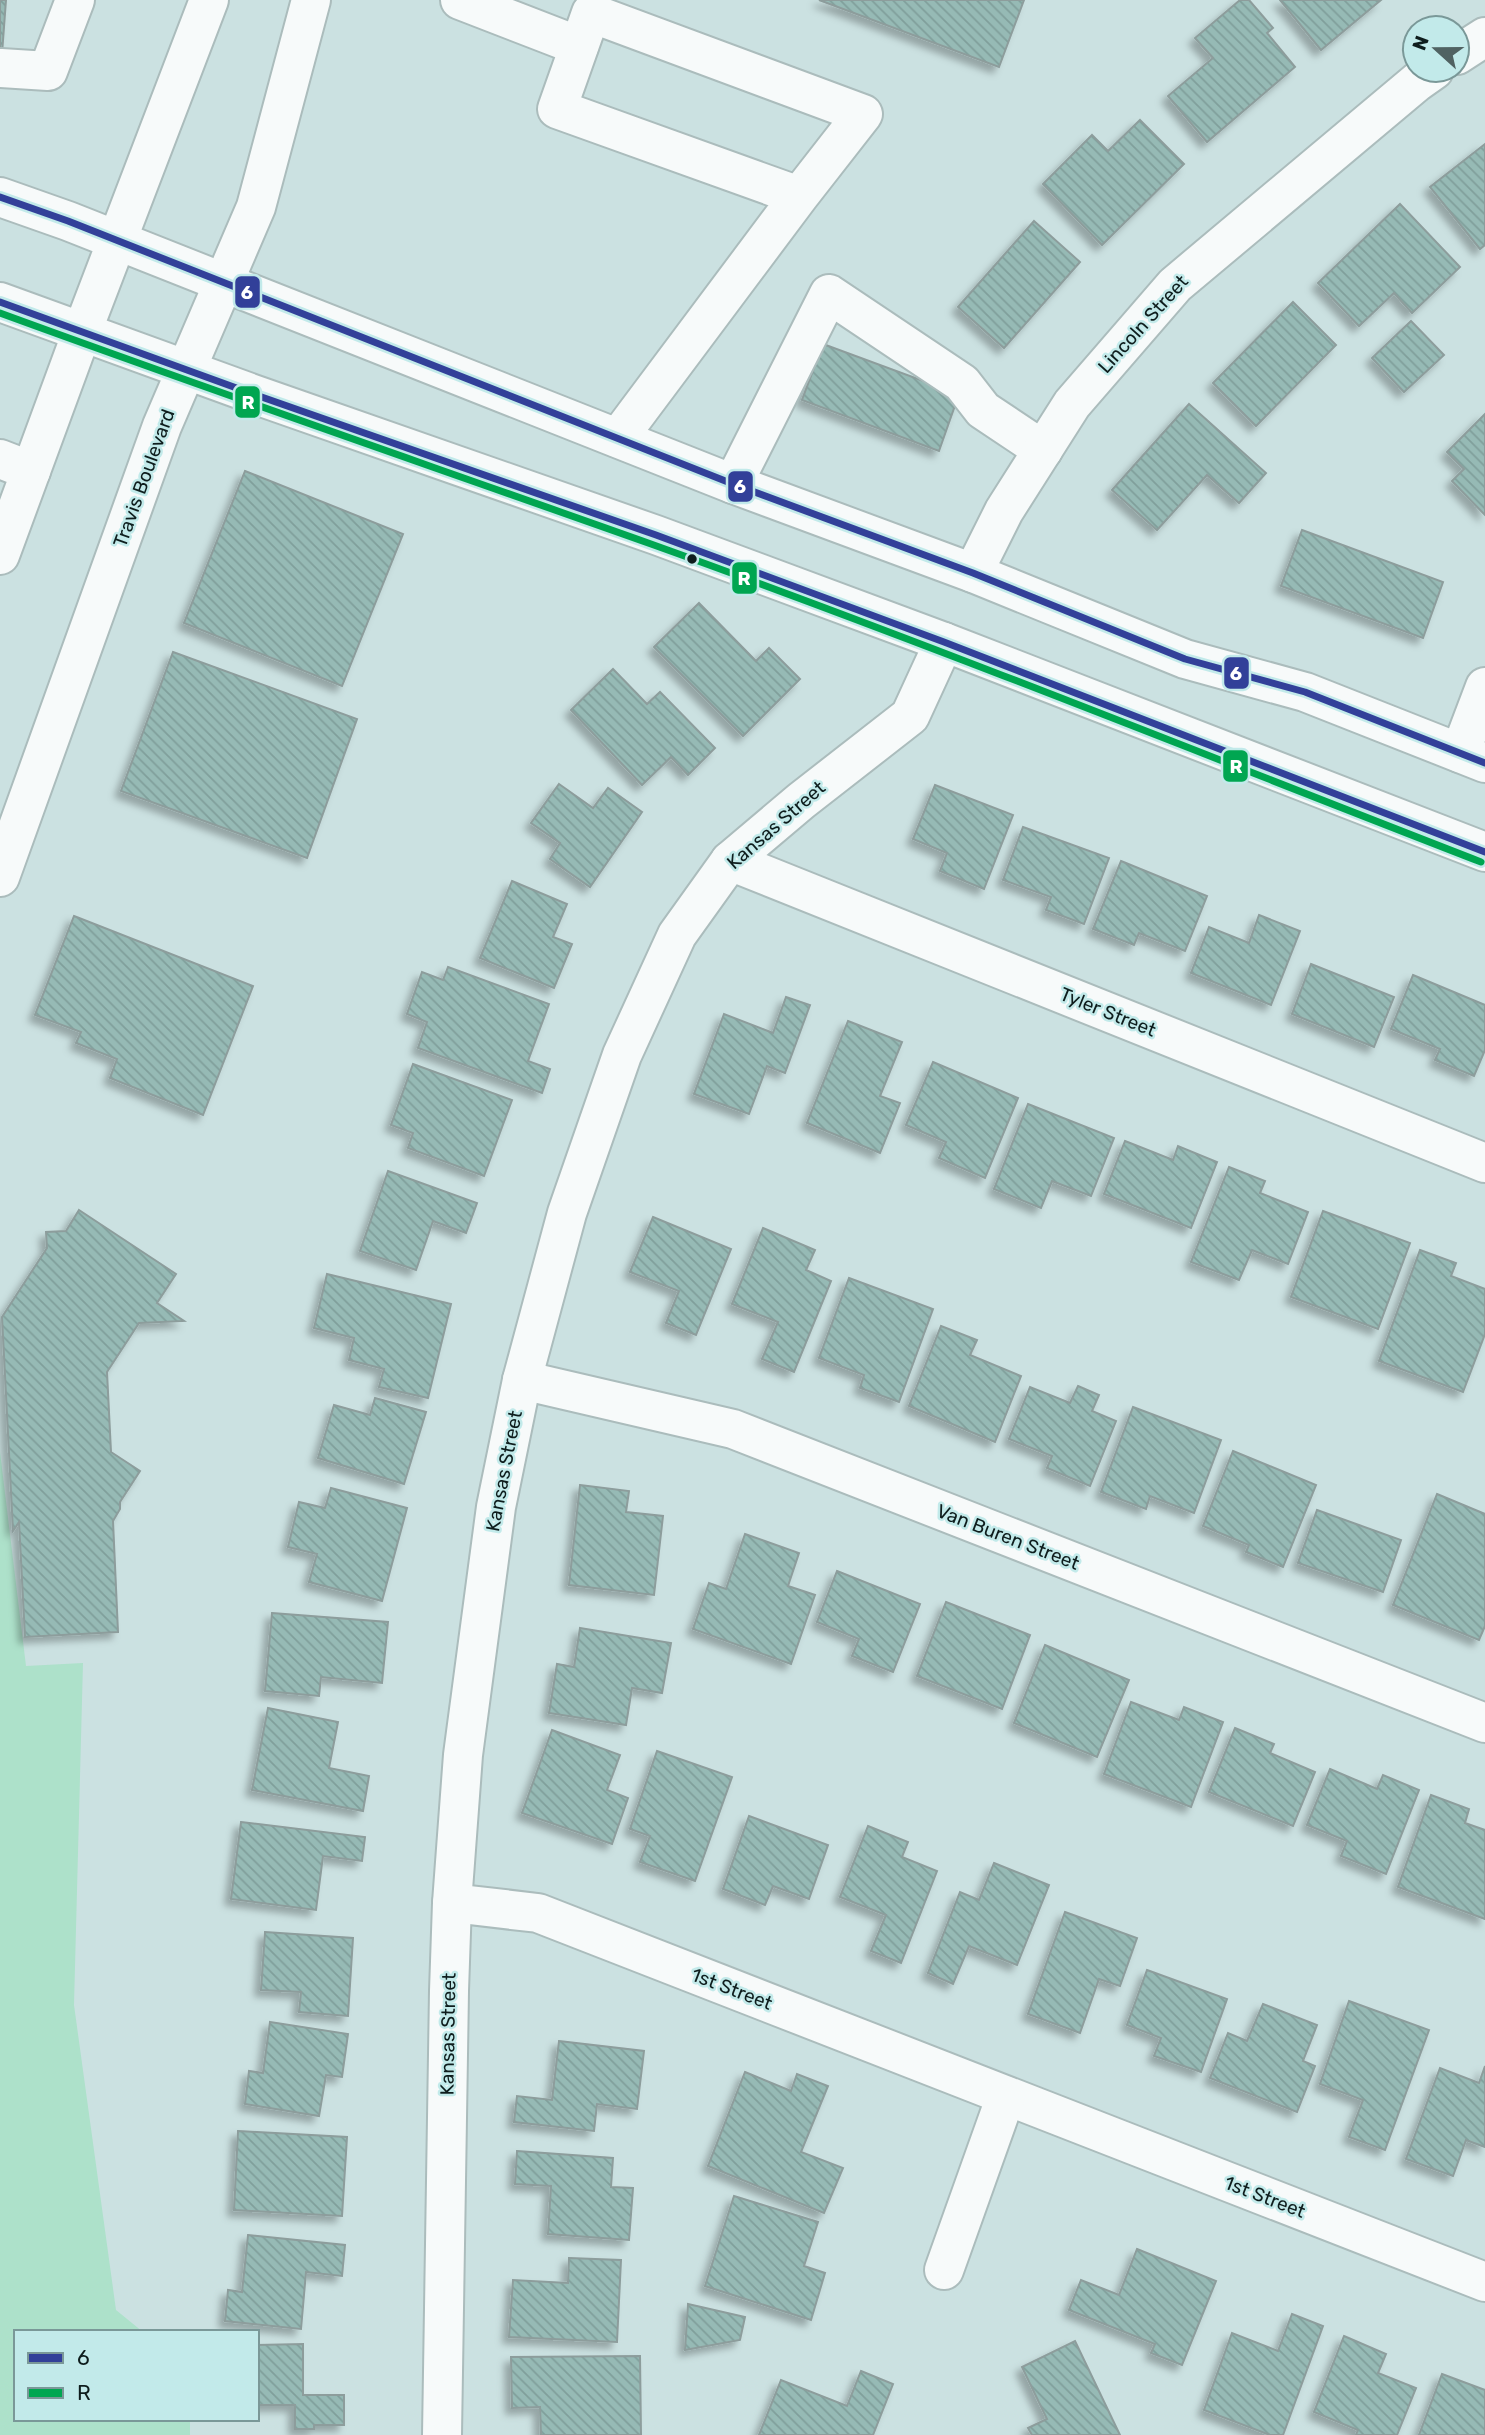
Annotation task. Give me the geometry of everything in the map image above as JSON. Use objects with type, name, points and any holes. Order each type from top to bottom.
[{"type":"street","points":[[1,68],[48,71],[75,0]]},
{"type":"street","points":[[0,555],[15,465],[82,332],[209,0]]},
{"type":"street","name":"Travis Boulevard","points":[[0,877],[162,426],[256,207],[311,0]]},
{"type":"street","points":[[460,0],[579,46]]},
{"type":"street","points":[[618,438],[799,195],[863,114],[591,13],[557,109],[799,195]]},
{"type":"street","name":"Lincoln Street","points":[[973,573],[1004,511],[1072,404],[1175,285],[1414,84]]},
{"type":"street","points":[[0,197],[57,217],[733,484],[973,573],[1185,659],[1306,692],[1472,758],[1485,687]]},
{"type":"street","points":[[733,484],[829,294],[962,383],[984,410],[1043,450]]},
{"type":"street","points":[[0,302],[656,535],[944,642],[1485,852]]},
{"type":"street","name":"Kansas Street","points":[[442,2435],[452,1903],[463,1755],[494,1521],[522,1380],[567,1213],[622,1055],[677,935],[730,861],[910,716],[944,642]]},
{"type":"street","name":"Tyler Street","points":[[730,861],[1485,1163]]},
{"type":"street","name":"Van Buren Street","points":[[522,1380],[733,1429],[1485,1723]]},
{"type":"street","name":"1st Street","points":[[452,1903],[538,1913],[1485,2282]]},
{"type":"street","points":[[944,2270],[1006,2096]]},
{"type":"green space","points":[[0,1452],[26,1666],[83,1663],[74,2005],[116,2310],[141,2330],[14,2330],[14,2421],[190,2421],[190,2435],[0,2435]]},
{"type":"building","points":[[0,0],[6,0],[0,81]]},
{"type":"building","points":[[819,0],[1024,0],[999,67]]},
{"type":"building","points":[[1240,0],[1249,0],[1273,28],[1267,33],[1295,67],[1207,142],[1168,96],[1213,58],[1195,38]]},
{"type":"building","points":[[1280,0],[1381,0],[1321,50]]},
{"type":"building","points":[[1140,120],[1184,164],[1102,245],[1043,184],[1092,135],[1108,151]]},
{"type":"building","points":[[1485,144],[1485,245],[1480,249],[1430,187]]},
{"type":"building","points":[[1400,204],[1460,267],[1412,313],[1394,293],[1359,326],[1318,283]]},
{"type":"building","points":[[1034,221],[1080,262],[1004,348],[958,307]]},
{"type":"building","points":[[1293,302],[1336,345],[1256,426],[1213,383]]},
{"type":"building","points":[[1411,321],[1444,355],[1404,392],[1372,358]]},
{"type":"building","points":[[823,344],[959,394],[939,451],[802,400]]},
{"type":"building","points":[[1189,404],[1266,473],[1239,503],[1207,475],[1157,530],[1112,490]]},
{"type":"building","points":[[1485,414],[1485,515],[1452,481],[1464,469],[1447,452]]},
{"type":"building","points":[[245,471],[403,534],[342,686],[184,623]]},
{"type":"building","points":[[1302,530],[1443,582],[1423,638],[1281,586]]},
{"type":"building","points":[[699,603],[756,661],[769,648],[800,679],[743,736],[654,647]]},
{"type":"building","points":[[173,652],[357,719],[307,858],[121,791]]},
{"type":"building","points":[[613,669],[647,704],[660,692],[715,748],[688,775],[671,757],[642,785],[571,710]]},
{"type":"building","points":[[559,784],[593,808],[608,788],[642,812],[590,887],[550,859],[560,843],[531,823]]},
{"type":"building","points":[[935,785],[1013,815],[984,889],[940,871],[947,853],[913,839]]},
{"type":"building","points":[[1023,827],[1109,858],[1084,924],[1046,910],[1051,897],[1003,880]]},
{"type":"building","points":[[1121,861],[1207,896],[1185,951],[1139,933],[1134,945],[1093,929]]},
{"type":"building","points":[[512,881],[567,904],[553,937],[572,944],[554,988],[480,958]]},
{"type":"building","points":[[1259,915],[1300,931],[1271,1005],[1191,973],[1209,927],[1249,943]]},
{"type":"building","points":[[74,916],[253,986],[203,1115],[110,1078],[117,1059],[76,1043],[81,1032],[35,1015]]},
{"type":"building","points":[[1311,964],[1394,997],[1374,1047],[1292,1014]]},
{"type":"building","points":[[448,967],[549,1004],[528,1061],[550,1069],[542,1093],[418,1048],[427,1022],[407,1014],[422,972],[443,980]]},
{"type":"building","points":[[1413,975],[1485,1005],[1485,1050],[1474,1076],[1435,1060],[1440,1049],[1391,1029]]},
{"type":"building","points":[[786,997],[810,1005],[785,1073],[767,1066],[749,1114],[694,1094],[724,1014],[773,1033]]},
{"type":"building","points":[[848,1021],[902,1042],[880,1096],[900,1103],[880,1153],[807,1123]]},
{"type":"building","points":[[933,1062],[1018,1098],[985,1178],[939,1158],[946,1142],[906,1125]]},
{"type":"building","points":[[413,1064],[512,1100],[484,1176],[408,1148],[413,1133],[391,1125]]},
{"type":"building","points":[[1028,1104],[1114,1138],[1091,1196],[1052,1181],[1041,1208],[994,1189]]},
{"type":"building","points":[[1125,1141],[1173,1160],[1178,1146],[1217,1162],[1191,1228],[1104,1194]]},
{"type":"building","points":[[1229,1167],[1265,1181],[1260,1193],[1308,1212],[1288,1264],[1252,1250],[1239,1280],[1191,1262]]},
{"type":"building","points":[[388,1171],[477,1203],[466,1233],[433,1221],[416,1270],[360,1251]]},
{"type":"building","points":[[79,1210],[176,1274],[157,1303],[184,1321],[139,1323],[107,1372],[111,1452],[140,1471],[120,1502],[120,1509],[113,1521],[118,1632],[25,1637],[19,1522],[13,1531],[2,1317],[47,1248],[46,1232],[66,1231]]},
{"type":"building","points":[[1323,1211],[1410,1243],[1378,1329],[1291,1297]]},
{"type":"building","points":[[653,1217],[731,1249],[696,1335],[666,1323],[679,1291],[630,1272]]},
{"type":"building","points":[[763,1228],[815,1250],[806,1270],[831,1281],[794,1372],[762,1359],[778,1322],[732,1304]]},
{"type":"building","points":[[1420,1250],[1456,1263],[1451,1276],[1485,1289],[1485,1334],[1463,1392],[1379,1361]]},
{"type":"building","points":[[327,1274],[451,1304],[428,1398],[379,1387],[384,1369],[349,1360],[354,1338],[314,1328]]},
{"type":"building","points":[[849,1278],[933,1309],[899,1402],[860,1388],[864,1375],[819,1358]]},
{"type":"building","points":[[941,1326],[977,1340],[970,1355],[1021,1376],[995,1442],[909,1406]]},
{"type":"building","points":[[1078,1386],[1099,1395],[1092,1411],[1116,1421],[1090,1486],[1047,1468],[1052,1456],[1009,1439],[1030,1387],[1070,1403]]},
{"type":"building","points":[[375,1398],[426,1412],[404,1484],[318,1458],[334,1405],[370,1415]]},
{"type":"building","points":[[1133,1407],[1221,1440],[1194,1513],[1150,1496],[1146,1509],[1101,1492]]},
{"type":"building","points":[[1233,1451],[1316,1485],[1283,1567],[1246,1552],[1249,1545],[1203,1526]]},
{"type":"building","points":[[580,1485],[629,1491],[626,1512],[663,1516],[654,1595],[569,1585]]},
{"type":"building","points":[[331,1488],[407,1508],[382,1601],[309,1582],[317,1554],[288,1547],[299,1502],[325,1508]]},
{"type":"building","points":[[1437,1494],[1485,1514],[1485,1626],[1479,1640],[1393,1605]]},
{"type":"building","points":[[1317,1510],[1401,1540],[1383,1592],[1298,1563]]},
{"type":"building","points":[[745,1534],[799,1553],[788,1586],[815,1595],[791,1664],[693,1629],[709,1583],[726,1589]]},
{"type":"building","points":[[837,1571],[920,1604],[893,1672],[852,1656],[859,1639],[817,1622]]},
{"type":"building","points":[[946,1602],[1030,1635],[1002,1709],[917,1676]]},
{"type":"building","points":[[272,1613],[388,1622],[382,1683],[321,1677],[319,1696],[265,1691]]},
{"type":"building","points":[[580,1628],[671,1643],[662,1693],[632,1688],[626,1725],[549,1713],[557,1664],[574,1667]]},
{"type":"building","points":[[1045,1645],[1129,1680],[1097,1757],[1014,1723]]},
{"type":"building","points":[[1131,1702],[1179,1720],[1184,1707],[1223,1722],[1191,1807],[1104,1774]]},
{"type":"building","points":[[268,1708],[338,1722],[329,1768],[369,1776],[363,1811],[252,1790]]},
{"type":"building","points":[[1235,1728],[1274,1744],[1270,1753],[1315,1772],[1293,1826],[1209,1792]]},
{"type":"building","points":[[552,1730],[620,1755],[607,1790],[628,1798],[612,1844],[522,1813]]},
{"type":"building","points":[[657,1751],[732,1777],[695,1881],[640,1862],[650,1836],[630,1829]]},
{"type":"building","points":[[1330,1769],[1377,1789],[1383,1775],[1419,1790],[1386,1874],[1341,1856],[1347,1841],[1307,1825]]},
{"type":"building","points":[[1431,1795],[1469,1809],[1465,1823],[1485,1830],[1485,1919],[1398,1887]]},
{"type":"building","points":[[749,1816],[828,1845],[809,1899],[773,1886],[765,1905],[723,1889]]},
{"type":"building","points":[[241,1822],[365,1837],[362,1861],[323,1856],[316,1910],[231,1899]]},
{"type":"building","points":[[868,1826],[908,1842],[902,1857],[937,1871],[901,1963],[871,1951],[886,1915],[840,1897]]},
{"type":"building","points":[[994,1863],[1049,1885],[1017,1965],[969,1946],[953,1984],[928,1973],[960,1892],[979,1900]]},
{"type":"building","points":[[1065,1912],[1137,1938],[1120,1986],[1099,1979],[1080,2033],[1028,2014]]},
{"type":"building","points":[[265,1932],[353,1938],[348,2016],[299,2012],[301,1992],[261,1990]]},
{"type":"building","points":[[1147,1970],[1227,1999],[1201,2072],[1154,2056],[1161,2038],[1127,2025]]},
{"type":"building","points":[[1349,2001],[1429,2030],[1385,2150],[1349,2137],[1363,2100],[1320,2084]]},
{"type":"building","points":[[1263,2004],[1317,2025],[1303,2061],[1315,2066],[1297,2112],[1210,2078],[1228,2033],[1247,2041]]},
{"type":"building","points":[[270,2022],[348,2034],[342,2077],[326,2075],[319,2116],[245,2104],[249,2071],[263,2073]]},
{"type":"building","points":[[559,2041],[644,2051],[637,2109],[597,2104],[594,2131],[514,2122],[517,2096],[552,2100]]},
{"type":"building","points":[[1485,2066],[1485,2147],[1466,2140],[1453,2176],[1406,2159],[1440,2068],[1479,2083]]},
{"type":"building","points":[[745,2072],[791,2091],[797,2074],[828,2086],[801,2152],[843,2168],[824,2213],[708,2166]]},
{"type":"building","points":[[238,2131],[347,2137],[342,2216],[234,2210]]},
{"type":"building","points":[[517,2151],[613,2158],[611,2187],[633,2188],[629,2240],[548,2234],[551,2186],[515,2184]]},
{"type":"building","points":[[734,2196],[818,2222],[804,2266],[825,2273],[811,2320],[705,2286]]},
{"type":"building","points":[[248,2235],[345,2245],[342,2276],[306,2272],[301,2329],[225,2321],[228,2290],[242,2292]]},
{"type":"building","points":[[1137,2249],[1216,2281],[1182,2365],[1151,2353],[1155,2344],[1069,2310],[1081,2280],[1119,2295]]},
{"type":"building","points":[[569,2258],[621,2260],[617,2342],[509,2337],[513,2280],[568,2283]]},
{"type":"building","points":[[688,2304],[745,2317],[740,2340],[685,2350]]},
{"type":"building","points":[[1292,2314],[1323,2326],[1283,2435],[1270,2435],[1204,2410],[1232,2333],[1278,2351]]},
{"type":"building","points":[[1344,2336],[1386,2354],[1378,2373],[1416,2388],[1397,2435],[1356,2435],[1358,2430],[1314,2412]]},
{"type":"building","points":[[1075,2341],[1120,2435],[1032,2435],[1028,2428],[1047,2419],[1022,2367]]},
{"type":"building","points":[[303,2344],[303,2395],[344,2395],[344,2425],[314,2425],[314,2429],[295,2429],[295,2405],[259,2405],[259,2345]]},
{"type":"building","points":[[640,2356],[641,2435],[541,2435],[540,2407],[512,2408],[511,2357]]},
{"type":"building","points":[[861,2371],[893,2384],[873,2435],[759,2435],[781,2380],[847,2406]]},
{"type":"building","points":[[1442,2374],[1485,2390],[1485,2435],[1419,2435]]},
{"type":"transit line","name":"6","points":[[0,197],[68,221],[733,484],[973,573],[1185,659],[1305,692],[1485,763]]},
{"type":"transit line","name":"6","points":[[0,302],[656,535],[944,642],[1485,852]]},
{"type":"transit line","name":"R","points":[[0,313],[755,582],[1481,862]]}]
